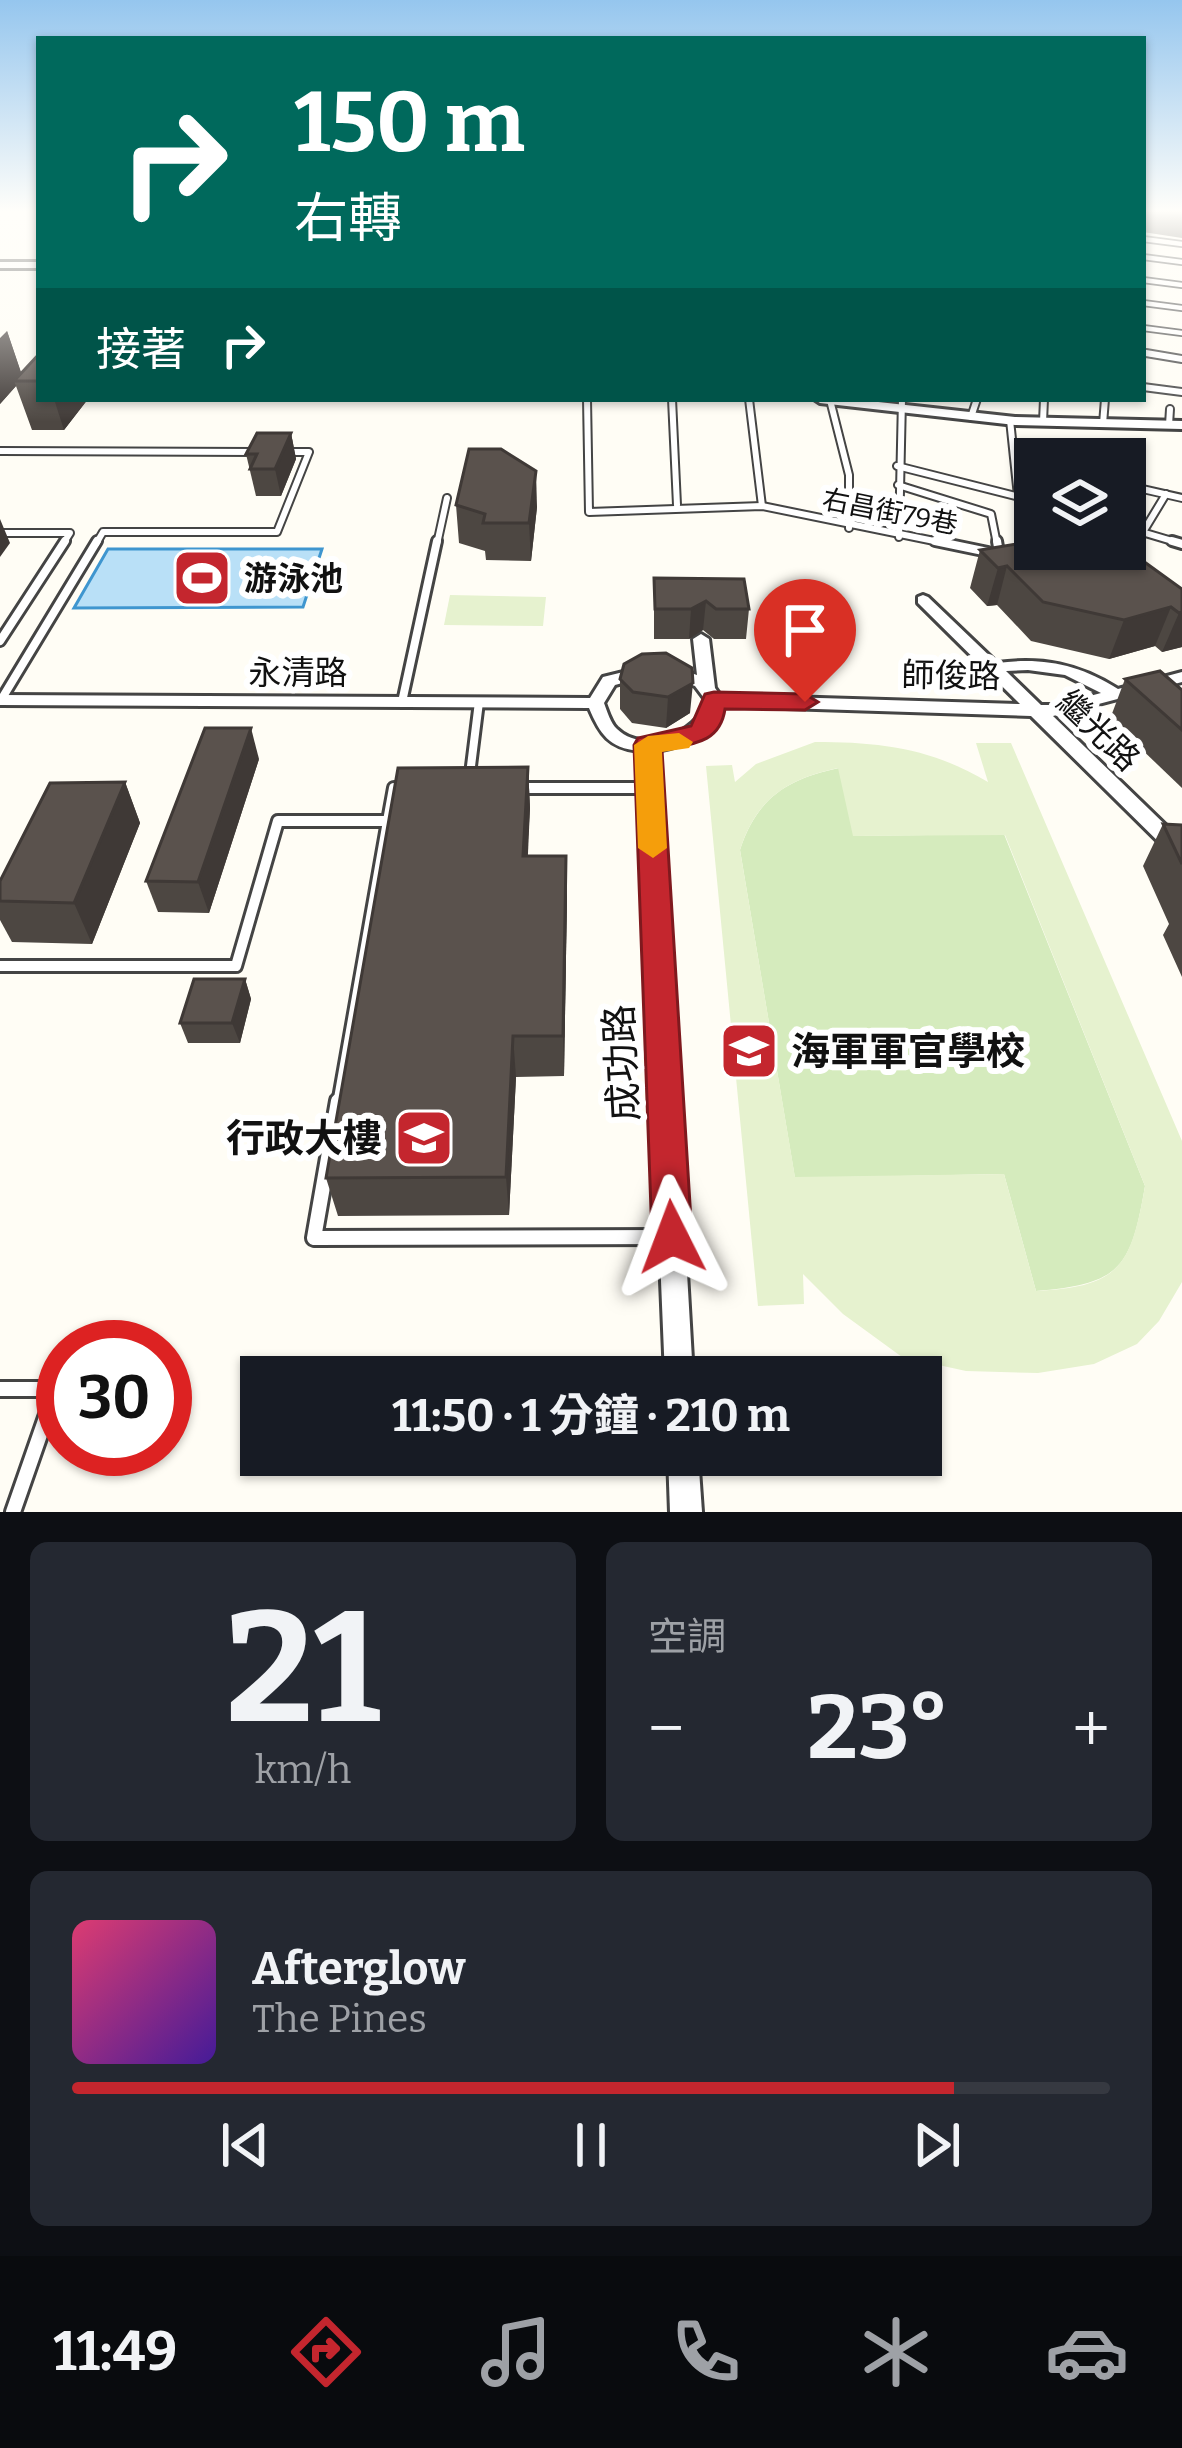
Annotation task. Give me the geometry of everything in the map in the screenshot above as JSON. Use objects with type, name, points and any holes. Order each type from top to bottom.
[{"type":"street","points":[[900,404],[970,417],[1042,422],[1174,420]]},
{"type":"street","name":"繼光路","points":[[923,600],[1182,853]]},
{"type":"street","points":[[701,639],[710,694],[710,723],[700,733],[648,745],[615,734],[596,714],[595,703],[609,680],[641,669],[678,672],[710,694]]},
{"type":"street","points":[[993,668],[1040,661],[1078,669],[1115,695]]},
{"type":"street","name":"師俊路","points":[[710,694],[1032,706],[1056,711],[1182,677]]},
{"type":"street","name":"永清路","points":[[0,700],[595,703]]},
{"type":"street","name":"成功路","points":[[648,745],[678,1356]]},
{"type":"street","points":[[684,1476],[686,1512]]},
{"type":"lane","points":[[1147,281],[1182,285]]},
{"type":"lane","points":[[1146,303],[1182,308]]},
{"type":"lane","points":[[1146,328],[1182,333]]},
{"type":"lane","points":[[1146,353],[1182,359]]},
{"type":"lane","points":[[1146,387],[1182,392]]},
{"type":"lane","name":"右昌街79巷","points":[[586,402],[589,512],[677,505],[762,506],[899,537],[1014,556]]},
{"type":"lane","points":[[673,402],[677,505]]},
{"type":"lane","points":[[748,402],[762,506]]},
{"type":"lane","points":[[828,402],[849,475],[849,527]]},
{"type":"lane","points":[[970,417],[976,402]]},
{"type":"lane","points":[[1042,422],[1044,402]]},
{"type":"lane","points":[[1103,424],[1105,402]]},
{"type":"lane","points":[[899,537],[900,404]]},
{"type":"lane","points":[[1010,420],[1014,458]]},
{"type":"lane","points":[[0,452],[261,452]]},
{"type":"lane","points":[[0,700],[103,532],[278,532],[309,452],[285,452]]},
{"type":"lane","points":[[897,466],[1014,495]]},
{"type":"lane","points":[[898,485],[991,514],[999,554]]},
{"type":"lane","points":[[1146,490],[1182,498]]},
{"type":"lane","points":[[1146,527],[1166,494]]},
{"type":"lane","points":[[402,702],[447,498]]},
{"type":"lane","points":[[0,533],[70,533],[0,641]]},
{"type":"lane","points":[[1146,533],[1182,544]]},
{"type":"lane","points":[[468,788],[479,702]]},
{"type":"lane","points":[[412,788],[394,788],[314,1238],[672,1237]]},
{"type":"lane","points":[[514,788],[650,788]]},
{"type":"lane","points":[[0,966],[236,966],[278,821],[388,821]]},
{"type":"lane","points":[[0,1389],[56,1389],[13,1512]]},
{"type":"green space","points":[[450,595],[546,597],[543,626],[444,625]]},
{"type":"green space","points":[[815,742],[905,749],[946,761],[988,782],[976,743],[1011,743],[1182,1141],[1182,1282],[1159,1321],[1137,1344],[1094,1364],[1038,1373],[966,1371],[942,1366],[942,1356],[901,1356],[843,1314],[803,1274],[804,1304],[758,1306],[706,766],[732,765],[735,782],[756,764]],"holes":[[[838,768],[853,836],[1005,835],[1145,1186],[1134,1236],[1117,1267],[1104,1277],[1064,1289],[1036,1291],[1004,1174],[795,1177],[740,850],[755,817],[776,794],[803,778]]]},
{"type":"green space","points":[[839,768],[854,836],[1004,834],[1145,1186],[1127,1253],[1104,1276],[1036,1291],[1004,1174],[795,1178],[740,850],[755,817],[776,794],[804,778]]},
{"type":"water","name":"游泳池","points":[[108,549],[322,549],[303,607],[74,608]]},
{"type":"building","points":[[36,357],[36,381],[14,381]]},
{"type":"building","points":[[257,433],[291,433],[275,469],[250,469],[257,454],[246,454]]},
{"type":"building","points":[[469,449],[501,449],[536,471],[529,523],[483,523],[485,514],[456,505]]},
{"type":"building","points":[[1014,544],[1014,570],[1146,570],[1146,563],[1182,589],[1182,612],[1171,607],[1124,620],[1043,602],[1007,566],[998,568],[980,550]]},
{"type":"building","points":[[654,578],[744,579],[749,609],[716,609],[706,601],[691,609],[655,609]]},
{"type":"building","points":[[666,653],[692,668],[693,683],[668,697],[633,692],[620,679],[624,664],[642,654]]},
{"type":"building","points":[[1160,671],[1182,690],[1182,730],[1125,679]]},
{"type":"building","points":[[205,728],[251,728],[198,882],[146,881]]},
{"type":"building","points":[[528,767],[523,856],[566,856],[563,1036],[513,1036],[506,1177],[326,1178],[398,768]]},
{"type":"building","points":[[125,782],[74,903],[0,901],[0,881],[50,783]]},
{"type":"building","points":[[1163,824],[1182,825],[1182,864]]},
{"type":"building","points":[[194,979],[245,979],[232,1023],[180,1023]]},
{"type":"slow traffic","points":[[653,848],[648,745],[679,742]]},
{"type":"place","name":"游泳池","points":[[202,578]]},
{"type":"place","name":"海軍軍官學校","points":[[749,1051]]},
{"type":"place","name":"行政大樓","points":[[424,1138]]},
{"type":"route","points":[[672,1237],[648,745],[685,741],[700,733],[715,712],[714,700],[805,702]]}]
